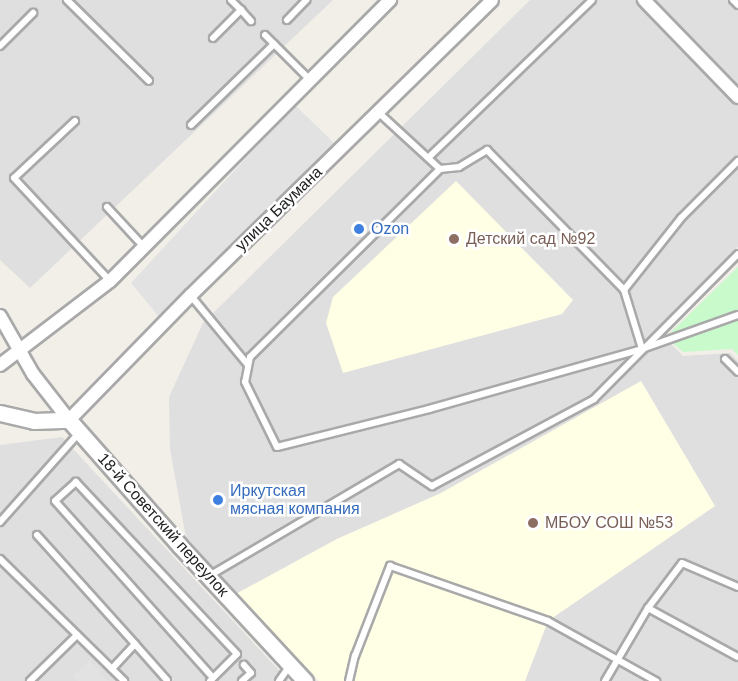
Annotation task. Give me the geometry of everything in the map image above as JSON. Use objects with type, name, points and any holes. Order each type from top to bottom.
[{"type":"street","points":[[0,365],[110,282],[389,0]]},
{"type":"street","name":"улица Баумана","points":[[69,420],[191,295],[492,0]]},
{"type":"street","points":[[644,0],[738,97]]},
{"type":"street","points":[[0,316],[33,374],[69,420]]},
{"type":"street","points":[[2,416],[34,421],[69,420]]},
{"type":"street","name":"18-й Советский переулок","points":[[69,420],[305,681]]},
{"type":"lane","points":[[67,0],[149,81]]},
{"type":"lane","points":[[231,0],[251,21]]},
{"type":"lane","points":[[287,20],[306,0]]},
{"type":"lane","points":[[429,158],[592,0]]},
{"type":"lane","points":[[733,0],[738,4]]},
{"type":"lane","points":[[213,38],[241,10]]},
{"type":"lane","points":[[0,46],[33,13]]},
{"type":"lane","points":[[265,35],[311,81]]},
{"type":"lane","points":[[190,125],[274,44]]},
{"type":"lane","points":[[378,112],[440,169]]},
{"type":"lane","points":[[75,121],[14,178],[110,282]]},
{"type":"lane","points":[[642,349],[624,290],[487,150],[459,167],[440,169],[250,357],[245,382],[277,447],[440,406],[642,349],[738,315]]},
{"type":"lane","points":[[624,290],[681,218],[738,161]]},
{"type":"lane","points":[[107,207],[145,248]]},
{"type":"lane","points":[[208,576],[399,464],[432,486],[594,399],[738,254]]},
{"type":"lane","points":[[191,295],[248,365]]},
{"type":"lane","points":[[724,359],[738,372]]},
{"type":"lane","points":[[0,522],[79,433]]},
{"type":"lane","points":[[76,482],[237,654],[212,680],[56,501],[76,482]]},
{"type":"lane","points":[[37,535],[167,680]]},
{"type":"lane","points":[[0,559],[124,681]]},
{"type":"lane","points":[[605,681],[615,660],[648,608],[682,563],[738,587]]},
{"type":"lane","points":[[349,681],[356,656],[390,567],[548,621],[656,681]]},
{"type":"lane","points":[[648,608],[738,657]]},
{"type":"lane","points":[[30,681],[77,635]]},
{"type":"lane","points":[[112,669],[135,645]]},
{"type":"lane","points":[[242,681],[251,673],[244,665]]},
{"type":"lane","points":[[279,681],[290,665]]},
{"type":"shaded area","points":[[0,0],[333,0],[30,288],[0,260]]},
{"type":"shaded area","points":[[530,0],[640,0],[738,102],[738,247],[656,329],[683,356],[730,353],[738,361],[738,681],[525,681],[548,621],[439,494],[337,539],[236,594],[187,543],[170,449],[169,397],[203,323]]},
{"type":"shaded area","points":[[654,0],[738,0],[738,86]]},
{"type":"shaded area","points":[[295,105],[335,144],[159,317],[131,283]]},
{"type":"shaded area","name":"Детский сад №92","points":[[456,181],[573,300],[562,314],[343,373],[326,323],[333,297]]},
{"type":"shaded area","name":"МБОУ СОШ №53","points":[[641,381],[715,506],[548,621],[525,681],[319,681],[236,594],[337,539],[439,494]]},
{"type":"shaded area","points":[[62,437],[289,681],[0,681],[0,445]]},
{"type":"shaded area","points":[[89,660],[108,681],[77,681],[73,676]]},
{"type":"green space","points":[[738,267],[738,355],[732,349],[683,352],[666,337]]},
{"type":"place","name":"Ozon","points":[[359,229]]},
{"type":"place","name":"Детский сад №92","points":[[454,239]]},
{"type":"place","name":"Иркутская мясная компания","points":[[218,500]]},
{"type":"place","name":"МБОУ СОШ №53","points":[[533,523]]}]
